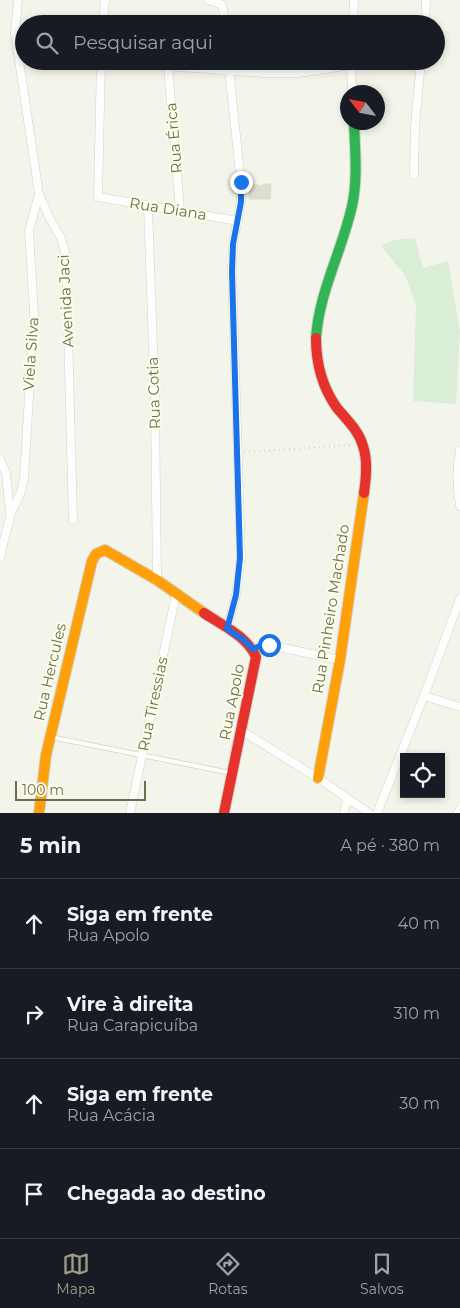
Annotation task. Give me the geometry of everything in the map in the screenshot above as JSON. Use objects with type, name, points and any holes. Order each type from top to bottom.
[{"type":"street","name":"Avenida Jaci","points":[[17,15],[18,0]]},
{"type":"street","points":[[104,15],[105,0]]},
{"type":"street","points":[[208,0],[221,4],[224,15]]},
{"type":"street","points":[[353,15],[354,0]]},
{"type":"street","points":[[425,15],[426,0]]},
{"type":"street","name":"Avenida Jaci","points":[[21,70],[39,194],[61,238],[66,256],[73,520]]},
{"type":"street","name":"Rua Diana","points":[[101,70],[98,197],[238,221]]},
{"type":"street","name":"Rua Érica","points":[[168,70],[180,210]]},
{"type":"street","points":[[217,70],[298,73],[314,70]]},
{"type":"street","points":[[351,70],[352,85]]},
{"type":"street","points":[[414,175],[415,126],[421,70]]},
{"type":"street","points":[[227,629],[236,595],[240,558],[232,272],[233,244],[241,202],[241,182],[229,71]]},
{"type":"street","points":[[354,130],[352,205],[318,317],[316,354],[332,400],[355,430],[363,444]]},
{"type":"street","name":"Viela Silva","points":[[10,513],[21,492],[24,479],[34,313],[29,232],[39,194]]},
{"type":"street","name":"Rua Cotia","points":[[148,206],[158,580]]},
{"type":"street","name":"Rua Pinheiro Machado","points":[[318,778],[340,660],[365,483],[366,462],[363,444]]},
{"type":"street","points":[[460,450],[457,464],[460,506]]},
{"type":"street","points":[[0,460],[9,486],[10,513],[0,557]]},
{"type":"street","name":"Rua Hercules","points":[[39,813],[46,755],[92,561],[100,551],[109,551]]},
{"type":"street","name":"Rua Apolo","points":[[109,551],[158,580],[244,640],[253,649],[256,657],[224,813]]},
{"type":"street","name":"Rua Tiressias","points":[[130,813],[176,594]]},
{"type":"street","points":[[378,813],[460,599]]},
{"type":"street","points":[[253,649],[262,645],[269,645],[340,660]]},
{"type":"street","points":[[424,696],[460,706]]},
{"type":"street","points":[[242,731],[318,778],[369,813]]},
{"type":"street","points":[[344,813],[347,799]]},
{"type":"street","points":[[458,813],[460,809]]},
{"type":"lane","points":[[50,737],[233,773]]},
{"type":"path","points":[[237,452],[363,444]]},
{"type":"green space","points":[[415,238],[423,268],[448,261],[460,331],[456,404],[413,401],[416,305],[405,275],[381,246],[393,240]]},
{"type":"building","points":[[250,184],[263,186],[263,184],[271,184],[270,199],[249,199]]},
{"type":"traffic: fast","points":[[316,338],[321,304],[348,223],[354,196],[356,164],[354,130]]},
{"type":"traffic: slow","points":[[318,778],[340,660],[364,493]]},
{"type":"traffic: slow","points":[[39,813],[46,755],[92,561],[96,554],[105,550],[157,580],[204,613]]},
{"type":"traffic: jam","points":[[316,338],[317,357],[327,392],[337,408],[356,431],[365,452],[366,475],[364,493]]},
{"type":"traffic: jam","points":[[204,613],[241,637],[256,657],[224,813]]},
{"type":"route","points":[[241,182],[241,202],[233,244],[232,272],[240,558],[236,595],[227,629],[244,640],[253,649],[262,645],[269,645]]}]
